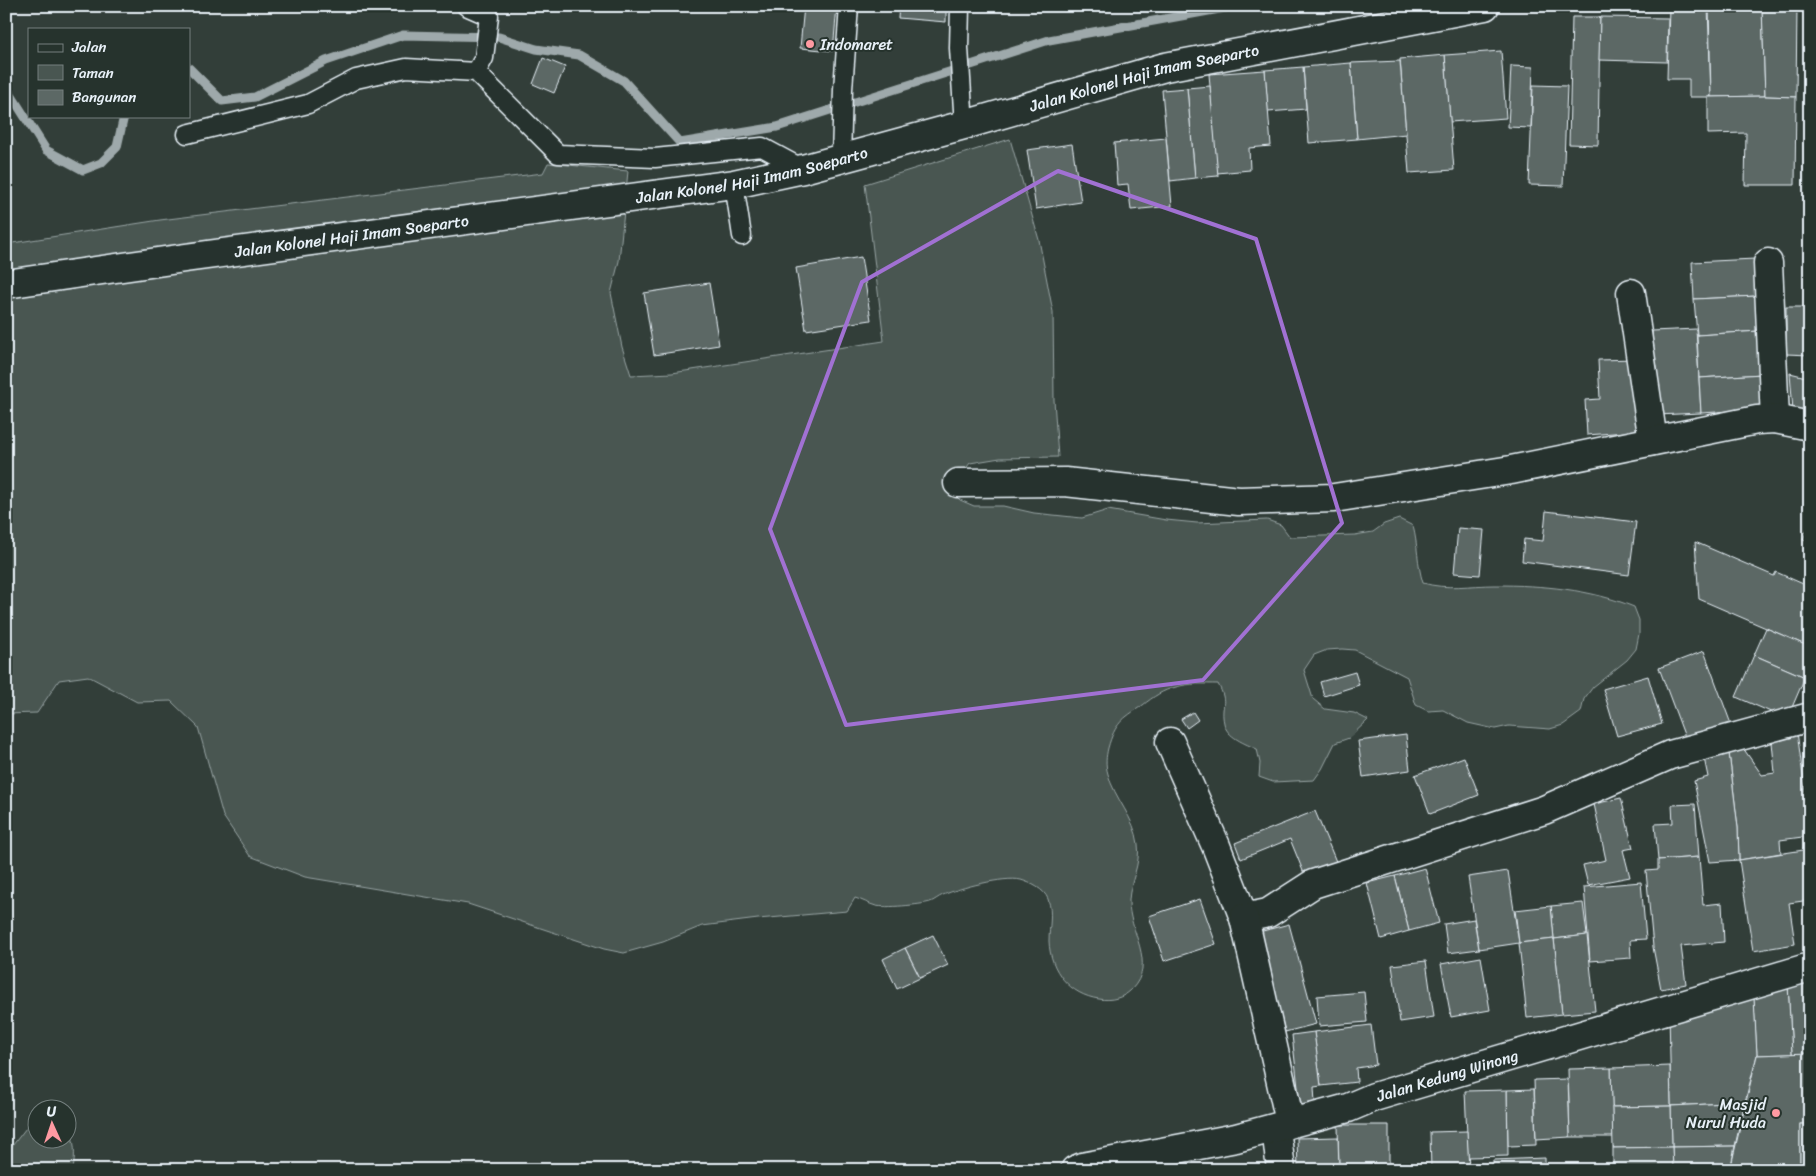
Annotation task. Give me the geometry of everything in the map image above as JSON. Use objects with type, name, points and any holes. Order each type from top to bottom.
[{"type":"street","name":"Jalan Kolonel Haji Imam Soeparto","points":[[6,284],[734,184],[803,169],[1165,67],[1485,6]]},
{"type":"street","points":[[1768,263],[1775,419]]},
{"type":"street","points":[[1631,293],[1653,441]]},
{"type":"street","points":[[958,483],[1065,482],[1239,501],[1334,498],[1511,470],[1728,424],[1775,419],[1810,426]]},
{"type":"street","points":[[1244,918],[1268,913],[1313,884],[1544,810],[1670,755],[1810,717]]},
{"type":"street","points":[[1170,742],[1216,846],[1244,918],[1283,1125],[1281,1170]]},
{"type":"street","name":"Jalan Kedung Winong","points":[[1078,1168],[1236,1138],[1348,1108],[1384,1094],[1810,967]]},
{"type":"lane","points":[[466,6],[489,16],[484,58],[476,72]]},
{"type":"lane","points":[[841,158],[843,89],[849,6]]},
{"type":"lane","points":[[960,6],[959,48],[964,125]]},
{"type":"lane","points":[[187,134],[308,104],[356,79],[406,68],[476,72],[558,154],[655,158],[762,147],[803,169]]},
{"type":"lane","points":[[734,184],[742,236]]},
{"type":"highlighted area","points":[[1058,171],[1256,239],[1342,523],[1203,680],[846,725],[770,529],[862,282]]},
{"type":"green space","points":[[1010,139],[1039,240],[1053,312],[1054,400],[1058,457],[1000,458],[970,463],[950,490],[960,500],[974,506],[1003,506],[1034,513],[1082,518],[1108,510],[1166,520],[1197,523],[1267,520],[1281,525],[1290,537],[1355,535],[1373,532],[1384,524],[1399,519],[1413,526],[1423,583],[1449,587],[1495,585],[1566,589],[1600,596],[1634,607],[1639,620],[1636,649],[1627,660],[1593,687],[1584,699],[1581,712],[1563,725],[1550,729],[1509,726],[1495,729],[1468,723],[1443,710],[1428,711],[1416,705],[1407,677],[1355,650],[1327,650],[1314,655],[1304,670],[1313,699],[1325,709],[1354,713],[1368,720],[1349,738],[1335,743],[1322,769],[1314,780],[1273,782],[1259,777],[1260,763],[1257,749],[1228,732],[1223,717],[1224,700],[1218,684],[1186,685],[1171,688],[1158,694],[1120,722],[1113,733],[1107,754],[1106,767],[1111,783],[1133,825],[1138,844],[1137,866],[1129,900],[1130,912],[1142,958],[1139,980],[1131,990],[1121,997],[1108,1000],[1089,997],[1071,987],[1064,980],[1053,962],[1050,952],[1051,915],[1048,899],[1040,889],[1021,880],[1013,879],[982,883],[950,892],[932,901],[919,904],[880,907],[855,898],[847,911],[702,926],[663,942],[624,953],[604,949],[468,904],[305,877],[250,856],[223,816],[198,727],[171,701],[137,702],[88,676],[59,680],[37,713],[6,714],[6,244],[160,220],[543,173],[548,163],[628,171],[619,261],[611,293],[622,347],[631,375],[672,373],[884,341],[865,184]]},
{"type":"green space","points":[[28,1125],[28,1148],[74,1148],[73,1170],[6,1170],[6,1154]]},
{"type":"building","points":[[804,6],[837,6],[833,51],[800,48]]},
{"type":"building","points":[[899,6],[946,6],[946,22],[898,18]]},
{"type":"building","points":[[1669,6],[1708,6],[1711,97],[1689,97],[1689,79],[1667,79]]},
{"type":"building","points":[[1709,6],[1762,6],[1765,96],[1711,97]]},
{"type":"building","points":[[1762,6],[1797,6],[1796,97],[1765,96]]},
{"type":"building","points":[[1572,17],[1600,17],[1598,145],[1569,144]]},
{"type":"building","points":[[1600,17],[1668,18],[1667,62],[1599,60]]},
{"type":"building","points":[[1501,51],[1506,118],[1450,122],[1445,55]]},
{"type":"building","points":[[1445,55],[1454,170],[1409,173],[1400,59]]},
{"type":"building","points":[[543,58],[565,67],[554,93],[533,84]]},
{"type":"building","points":[[1400,61],[1406,134],[1357,139],[1351,63]]},
{"type":"building","points":[[1351,63],[1357,139],[1309,143],[1303,67]]},
{"type":"building","points":[[1511,66],[1533,67],[1531,128],[1508,127]]},
{"type":"building","points":[[1303,67],[1306,109],[1268,112],[1265,70]]},
{"type":"building","points":[[1265,70],[1271,146],[1249,148],[1250,170],[1217,173],[1209,74]]},
{"type":"building","points":[[1533,85],[1567,86],[1563,186],[1529,185]]},
{"type":"building","points":[[1210,86],[1218,176],[1195,178],[1187,88]]},
{"type":"building","points":[[1187,88],[1195,178],[1170,181],[1162,90]]},
{"type":"building","points":[[1708,97],[1796,97],[1795,185],[1745,185],[1746,133],[1708,134]]},
{"type":"building","points":[[1166,138],[1172,206],[1131,210],[1128,184],[1117,185],[1114,143]]},
{"type":"building","points":[[1072,144],[1081,202],[1036,209],[1027,150]]},
{"type":"building","points":[[861,257],[871,320],[806,330],[796,268]]},
{"type":"building","points":[[1755,259],[1757,296],[1694,299],[1692,262]]},
{"type":"building","points":[[709,283],[719,345],[654,355],[644,293]]},
{"type":"building","points":[[1757,296],[1759,331],[1697,335],[1694,299]]},
{"type":"building","points":[[1786,307],[1810,307],[1810,355],[1786,354]]},
{"type":"building","points":[[1696,329],[1701,413],[1657,415],[1652,331]]},
{"type":"building","points":[[1759,331],[1762,374],[1699,378],[1697,335]]},
{"type":"building","points":[[1635,359],[1640,431],[1587,435],[1585,400],[1600,399],[1598,360]]},
{"type":"building","points":[[1790,373],[1810,378],[1810,414],[1793,410]]},
{"type":"building","points":[[1762,374],[1764,409],[1701,413],[1699,378]]},
{"type":"building","points":[[1546,511],[1636,522],[1629,575],[1522,561],[1524,539],[1543,541]]},
{"type":"building","points":[[1810,521],[1810,542],[1803,540]]},
{"type":"building","points":[[1458,528],[1484,530],[1480,575],[1454,573]]},
{"type":"building","points":[[1695,542],[1774,576],[1776,572],[1810,587],[1810,647],[1699,599]]},
{"type":"building","points":[[1766,628],[1810,647],[1810,667],[1805,677],[1754,655]]},
{"type":"building","points":[[1704,651],[1731,724],[1686,740],[1659,668]]},
{"type":"building","points":[[1754,655],[1805,677],[1787,719],[1736,697]]},
{"type":"building","points":[[1355,672],[1359,685],[1324,696],[1320,682]]},
{"type":"building","points":[[1648,676],[1662,724],[1617,736],[1603,689]]},
{"type":"building","points":[[1193,712],[1198,720],[1187,728],[1181,719]]},
{"type":"building","points":[[1771,732],[1797,732],[1807,805],[1810,805],[1810,836],[1780,840],[1781,853],[1739,860],[1738,828],[1729,753],[1743,748],[1762,775],[1775,773]]},
{"type":"building","points":[[1406,735],[1410,770],[1363,777],[1358,741]]},
{"type":"building","points":[[1729,753],[1738,828],[1739,860],[1710,862],[1694,781],[1708,777],[1704,758]]},
{"type":"building","points":[[1464,757],[1479,795],[1430,814],[1415,775]]},
{"type":"building","points":[[1621,798],[1633,848],[1623,850],[1630,877],[1588,885],[1583,865],[1606,860],[1594,804]]},
{"type":"building","points":[[1695,804],[1699,857],[1658,860],[1655,824],[1673,823],[1672,805]]},
{"type":"building","points":[[1315,811],[1337,864],[1305,876],[1290,839],[1241,859],[1235,843]]},
{"type":"building","points":[[1810,849],[1810,900],[1789,903],[1795,944],[1753,951],[1739,860]]},
{"type":"building","points":[[1699,857],[1703,905],[1722,903],[1724,942],[1681,946],[1686,984],[1661,989],[1653,947],[1646,871],[1658,870],[1658,860]]},
{"type":"building","points":[[1425,868],[1439,923],[1409,931],[1395,876]]},
{"type":"building","points":[[1508,871],[1519,943],[1479,949],[1468,877]]},
{"type":"building","points":[[1395,876],[1409,931],[1381,939],[1367,883]]},
{"type":"building","points":[[1641,882],[1646,939],[1630,940],[1631,958],[1590,961],[1584,887]]},
{"type":"building","points":[[1200,899],[1216,944],[1164,961],[1149,916]]},
{"type":"building","points":[[1583,903],[1587,935],[1554,939],[1551,906]]},
{"type":"building","points":[[1551,906],[1554,939],[1519,943],[1515,910]]},
{"type":"building","points":[[1474,919],[1479,949],[1448,953],[1444,924]]},
{"type":"building","points":[[1289,924],[1316,1024],[1285,1032],[1259,932]]},
{"type":"building","points":[[933,935],[948,965],[920,978],[905,948]]},
{"type":"building","points":[[1587,935],[1595,1011],[1562,1014],[1554,939]]},
{"type":"building","points":[[1554,939],[1562,1014],[1527,1018],[1519,943]]},
{"type":"building","points":[[905,948],[920,978],[897,989],[883,959]]},
{"type":"building","points":[[1481,957],[1490,1010],[1451,1017],[1441,964]]},
{"type":"building","points":[[1426,961],[1434,1017],[1400,1022],[1392,965]]},
{"type":"building","points":[[1810,984],[1810,1053],[1792,1054],[1788,985]]},
{"type":"building","points":[[1788,985],[1792,1054],[1757,1055],[1753,987]]},
{"type":"building","points":[[1364,992],[1367,1022],[1319,1026],[1317,996]]},
{"type":"building","points":[[1754,998],[1757,1055],[1745,1102],[1671,1106],[1669,1011]]},
{"type":"building","points":[[1371,1025],[1376,1065],[1356,1068],[1357,1082],[1321,1086],[1314,1032]]},
{"type":"building","points":[[1314,1032],[1321,1086],[1314,1087],[1315,1103],[1300,1105],[1292,1035]]},
{"type":"building","name":"Masjid Nurul Huda","points":[[1810,1053],[1810,1124],[1800,1124],[1800,1170],[1730,1170],[1757,1055]]},
{"type":"building","points":[[1670,1066],[1671,1106],[1612,1107],[1611,1068]]},
{"type":"building","points":[[1611,1068],[1613,1137],[1570,1137],[1568,1069]]},
{"type":"building","points":[[1568,1079],[1570,1137],[1536,1139],[1534,1080]]},
{"type":"building","points":[[1534,1089],[1536,1145],[1508,1146],[1507,1090]]},
{"type":"building","points":[[1507,1090],[1508,1156],[1468,1157],[1465,1091]]},
{"type":"building","points":[[1745,1102],[1735,1146],[1672,1147],[1671,1106]]},
{"type":"building","points":[[1671,1106],[1672,1147],[1613,1148],[1612,1107]]},
{"type":"building","points":[[1800,1124],[1810,1124],[1810,1166],[1800,1166]]},
{"type":"building","points":[[1338,1125],[1389,1125],[1389,1168],[1339,1169]]},
{"type":"building","points":[[1467,1131],[1469,1170],[1431,1170],[1430,1132]]},
{"type":"building","points":[[1338,1137],[1339,1169],[1298,1170],[1297,1138]]},
{"type":"building","points":[[1735,1146],[1730,1170],[1673,1170],[1672,1147]]},
{"type":"building","points":[[1672,1147],[1673,1170],[1613,1170],[1613,1148]]},
{"type":"building","points":[[1545,1158],[1545,1170],[1493,1170],[1493,1160]]},
{"type":"building","points":[[1431,1167],[1431,1170],[1389,1170],[1389,1168]]},
{"type":"waterway","points":[[190,69],[222,101],[255,97],[326,61],[403,35],[499,37],[536,49],[579,55],[624,81],[680,143],[777,127],[1049,40],[1236,6]]},
{"type":"waterway","points":[[6,87],[46,150],[83,170],[101,163],[117,147],[124,118]]},
{"type":"place","name":"Indomaret","points":[[810,44]]},
{"type":"place","name":"Masjid Nurul Huda","points":[[1776,1113]]}]
